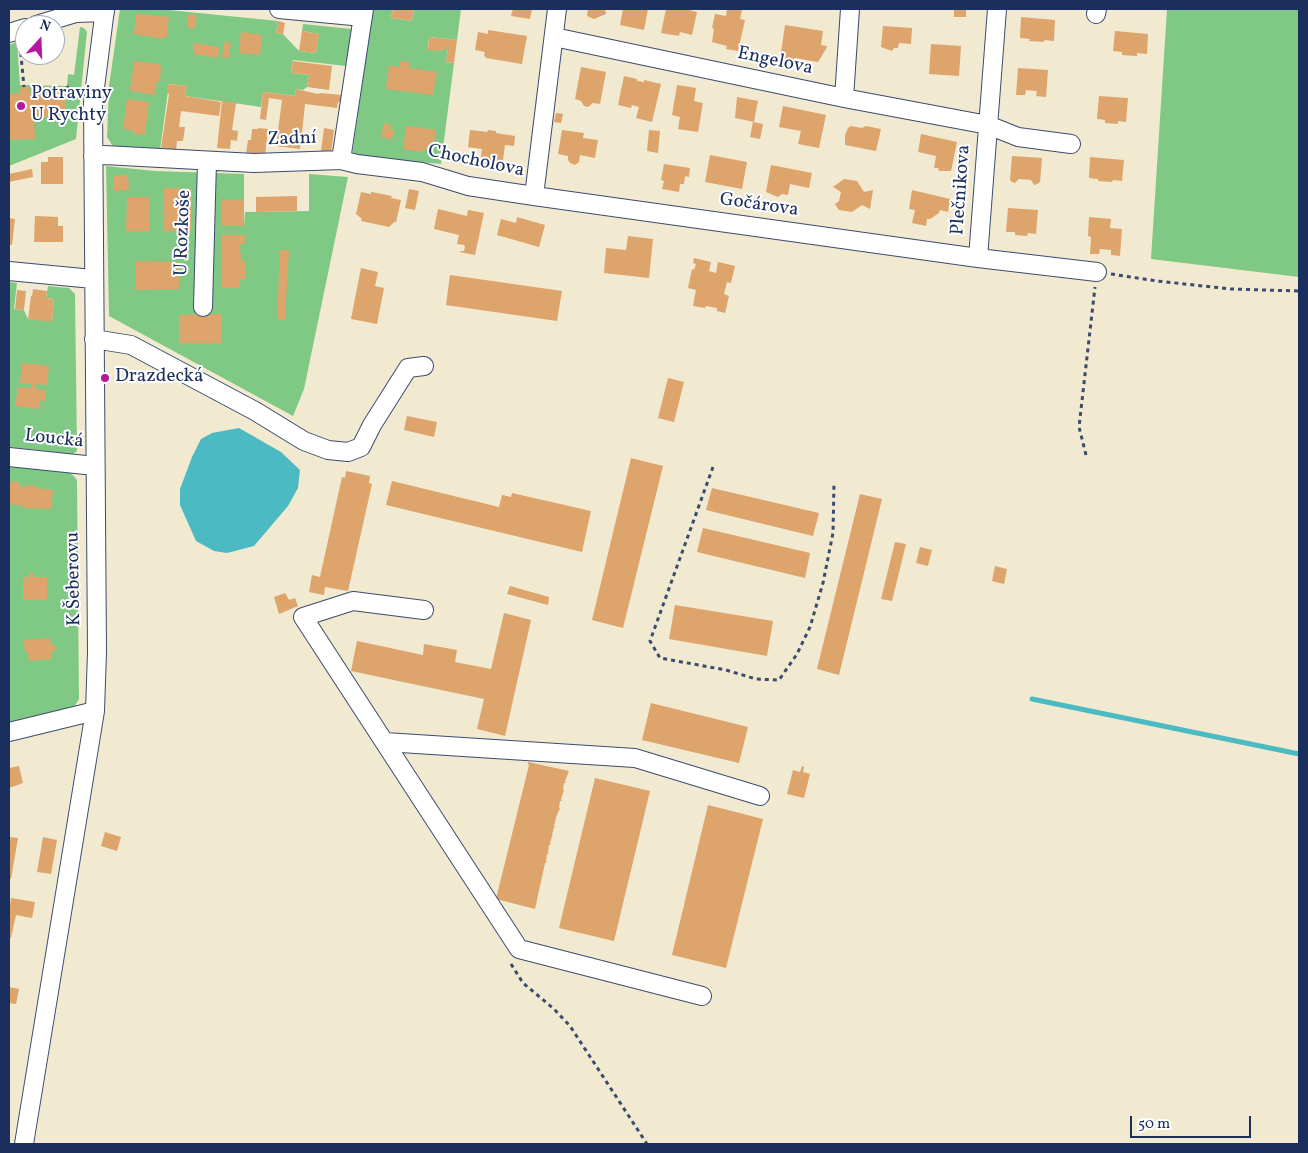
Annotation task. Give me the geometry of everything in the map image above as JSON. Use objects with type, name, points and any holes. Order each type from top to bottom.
[{"type":"street","points":[[279,9],[363,13]]},
{"type":"street","name":"Chocholova","points":[[341,160],[357,164],[422,172],[468,186],[534,196],[557,9]]},
{"type":"street","points":[[844,98],[850,9]]},
{"type":"street","name":"Plečnikova","points":[[978,258],[997,9]]},
{"type":"street","points":[[65,16],[76,13],[105,10]]},
{"type":"street","name":"K Šeberovu","points":[[24,1144],[95,711],[97,652],[93,103],[105,10]]},
{"type":"street","name":"Zadní","points":[[93,156],[254,163],[341,160],[363,13]]},
{"type":"street","name":"Engelova","points":[[554,36],[844,98],[988,125]]},
{"type":"street","name":"Plečnikova","points":[[988,125],[1018,137],[1071,144]]},
{"type":"street","name":"U Rozkoše","points":[[203,307],[207,161]]},
{"type":"street","name":"Gočárova","points":[[534,196],[978,258],[1097,272]]},
{"type":"street","points":[[9,271],[93,279]]},
{"type":"street","points":[[94,339],[131,345],[255,411],[304,440],[328,450],[348,452],[361,447],[372,424],[408,368],[424,366]]},
{"type":"street","name":"Loucká","points":[[9,457],[95,466]]},
{"type":"street","points":[[424,610],[353,601],[303,617],[519,949],[702,996]]},
{"type":"street","points":[[9,732],[95,711]]},
{"type":"street","points":[[385,742],[635,758],[760,796]]},
{"type":"path","points":[[22,65],[24,87]]},
{"type":"path","points":[[67,86],[68,90],[81,96]]},
{"type":"path","points":[[1086,455],[1079,427],[1097,272],[1231,289],[1299,292]]},
{"type":"path","points":[[713,467],[650,640],[660,658],[726,670],[756,679],[779,680],[797,654],[810,627],[823,582],[833,533],[834,483]]},
{"type":"path","points":[[508,959],[523,983],[554,1009],[570,1026],[647,1144]]},
{"type":"green space","points":[[120,9],[159,9],[278,21],[276,33],[283,34],[299,51],[316,53],[319,34],[302,31],[303,24],[352,29],[346,66],[293,60],[291,73],[309,75],[307,87],[303,90],[296,89],[295,96],[263,92],[261,107],[185,96],[187,86],[169,84],[160,150],[116,148],[107,137],[109,86]]},
{"type":"green space","points":[[373,9],[393,9],[391,18],[412,21],[414,11],[412,9],[461,9],[457,40],[429,37],[428,49],[442,51],[443,49],[448,49],[446,62],[454,63],[441,164],[352,156]]},
{"type":"green space","points":[[1167,9],[1299,9],[1299,277],[1151,259]]},
{"type":"green space","points":[[80,27],[84,28],[87,32],[76,139],[9,166],[9,45],[15,43],[15,65],[19,65],[20,85],[67,86],[68,74],[74,75]]},
{"type":"green space","points":[[106,166],[155,171],[244,174],[244,200],[222,200],[222,226],[244,226],[245,212],[309,211],[309,174],[348,177],[304,389],[293,416],[109,316]]},
{"type":"green space","points":[[9,282],[17,283],[14,309],[24,310],[28,319],[52,321],[54,299],[46,298],[48,286],[69,288],[75,294],[77,451],[73,454],[9,447]]},
{"type":"green space","points":[[9,466],[71,473],[77,480],[79,699],[74,707],[9,727]]},
{"type":"water","points":[[239,428],[281,452],[300,470],[298,488],[288,506],[254,546],[227,553],[214,551],[196,541],[180,505],[180,489],[201,439],[212,433]]},
{"type":"building","points":[[393,9],[414,10],[412,21],[391,18]]},
{"type":"building","points":[[513,9],[532,9],[530,19],[511,16]]},
{"type":"building","points":[[588,9],[605,9],[606,14],[594,19],[587,16]]},
{"type":"building","points":[[623,9],[648,9],[644,30],[620,25]]},
{"type":"building","points":[[666,9],[685,9],[697,12],[692,35],[680,32],[679,36],[661,33]]},
{"type":"building","points":[[727,9],[742,9],[740,19],[745,20],[738,51],[726,49],[727,46],[712,42],[715,14],[726,16]]},
{"type":"building","points":[[954,9],[966,9],[966,17],[954,17]]},
{"type":"building","points":[[136,14],[169,17],[167,36],[163,39],[134,34]]},
{"type":"building","points":[[188,14],[197,15],[195,28],[187,28]]},
{"type":"building","points":[[1021,17],[1055,20],[1054,41],[1029,41],[1030,39],[1020,38]]},
{"type":"building","points":[[278,21],[285,23],[283,34],[276,33]]},
{"type":"building","points":[[785,25],[823,31],[821,45],[827,46],[818,62],[795,58],[794,61],[780,59]]},
{"type":"building","points":[[883,26],[912,28],[911,44],[899,43],[898,48],[894,48],[892,51],[881,47]]},
{"type":"building","points":[[488,30],[527,36],[522,64],[486,58],[485,52],[475,50],[478,32],[488,34]]},
{"type":"building","points":[[302,31],[319,34],[316,53],[299,51]]},
{"type":"building","points":[[1115,31],[1148,34],[1147,54],[1137,53],[1137,56],[1122,55],[1122,52],[1113,51]]},
{"type":"building","points":[[241,32],[262,35],[260,55],[239,53]]},
{"type":"building","points":[[429,37],[457,40],[454,63],[446,62],[448,49],[443,49],[442,51],[428,50]]},
{"type":"building","points":[[224,42],[231,43],[229,58],[222,57]]},
{"type":"building","points":[[194,43],[219,47],[218,58],[193,54]]},
{"type":"building","points":[[931,44],[961,46],[959,76],[929,74]]},
{"type":"building","points":[[134,61],[159,64],[161,66],[160,82],[157,81],[155,95],[130,91]]},
{"type":"building","points":[[293,61],[332,66],[329,90],[307,87],[309,75],[291,73]]},
{"type":"building","points":[[400,61],[410,62],[409,68],[437,72],[433,95],[386,89],[389,65],[399,67]]},
{"type":"building","points":[[581,67],[606,72],[600,104],[593,103],[588,107],[575,99]]},
{"type":"building","points":[[1018,68],[1048,70],[1046,97],[1036,96],[1037,91],[1026,90],[1025,95],[1016,95]]},
{"type":"building","points":[[624,76],[637,79],[637,81],[644,82],[644,80],[661,84],[652,122],[636,118],[639,107],[632,105],[631,108],[618,105]]},
{"type":"building","points":[[168,84],[187,86],[185,96],[221,102],[219,116],[181,111],[179,127],[185,127],[183,141],[177,141],[176,150],[161,148],[169,94],[167,93]]},
{"type":"building","points":[[677,85],[696,88],[694,101],[703,103],[698,132],[678,129],[680,117],[672,115]]},
{"type":"building","points":[[29,87],[29,93],[33,93],[33,95],[49,95],[49,91],[66,91],[65,121],[49,120],[49,117],[34,116],[35,139],[9,140],[9,94],[21,93],[20,88]]},
{"type":"building","points":[[296,89],[318,94],[342,95],[341,102],[338,102],[337,108],[305,104],[302,132],[306,133],[305,141],[301,141],[300,149],[276,146],[282,100],[269,98],[266,120],[260,119],[263,92],[295,96]]},
{"type":"building","points":[[1099,96],[1128,98],[1126,122],[1118,121],[1118,124],[1105,123],[1105,120],[1097,119]]},
{"type":"building","points":[[737,97],[758,101],[754,122],[735,118]]},
{"type":"building","points":[[127,99],[149,102],[145,134],[135,135],[134,131],[123,129]]},
{"type":"building","points":[[222,101],[236,103],[232,130],[238,131],[237,141],[231,140],[230,149],[217,148]]},
{"type":"building","points":[[783,106],[826,115],[819,148],[798,144],[801,131],[779,127]]},
{"type":"building","points":[[556,113],[563,114],[561,123],[554,122]]},
{"type":"building","points":[[753,122],[763,124],[760,139],[750,137]]},
{"type":"building","points":[[384,123],[391,125],[390,129],[394,130],[392,140],[381,137]]},
{"type":"building","points":[[406,126],[436,130],[433,151],[423,149],[423,152],[403,149]]},
{"type":"building","points":[[851,126],[881,129],[876,151],[845,145],[845,135]]},
{"type":"building","points":[[324,128],[334,130],[331,153],[321,151]]},
{"type":"building","points":[[252,129],[268,129],[265,156],[246,154],[248,140],[251,140]]},
{"type":"building","points":[[470,130],[496,131],[496,133],[515,136],[514,146],[505,145],[502,168],[480,165],[482,149],[468,147]]},
{"type":"building","points":[[562,130],[584,133],[583,138],[598,140],[595,158],[580,155],[579,162],[575,165],[570,163],[568,156],[558,154]]},
{"type":"building","points":[[649,130],[660,131],[658,153],[647,151]]},
{"type":"building","points":[[921,134],[957,142],[951,171],[939,171],[938,168],[934,168],[936,156],[918,152]]},
{"type":"building","points":[[710,155],[747,162],[742,189],[705,182]]},
{"type":"building","points":[[1012,156],[1042,158],[1040,182],[1034,185],[1031,180],[1019,179],[1015,183],[1012,182],[1010,180]]},
{"type":"building","points":[[48,157],[63,157],[63,184],[41,184],[41,162],[48,162]]},
{"type":"building","points":[[1090,157],[1124,160],[1122,181],[1098,181],[1098,179],[1089,178]]},
{"type":"building","points":[[664,164],[690,168],[689,177],[685,176],[684,184],[680,184],[679,192],[662,189],[664,181],[661,180]]},
{"type":"building","points":[[771,165],[812,173],[809,188],[790,184],[788,195],[782,194],[778,197],[766,192]]},
{"type":"building","points":[[32,169],[33,177],[9,182],[9,174]]},
{"type":"building","points":[[113,175],[128,175],[129,190],[113,191]]},
{"type":"building","points":[[844,179],[857,181],[864,192],[873,190],[870,209],[862,205],[852,212],[839,210],[835,204],[839,201],[841,192],[833,187]]},
{"type":"building","points":[[164,188],[192,189],[192,231],[164,231]]},
{"type":"building","points":[[409,189],[419,191],[415,210],[405,208]]},
{"type":"building","points":[[912,190],[950,199],[948,212],[940,210],[939,213],[927,219],[926,226],[912,223],[915,210],[909,209]]},
{"type":"building","points":[[361,192],[392,196],[391,198],[401,200],[396,222],[389,227],[361,221],[362,219],[356,214]]},
{"type":"building","points":[[297,196],[297,211],[256,212],[256,197]]},
{"type":"building","points":[[127,197],[150,197],[149,231],[126,231]]},
{"type":"building","points":[[222,200],[244,200],[244,226],[222,226]]},
{"type":"building","points":[[1008,208],[1038,210],[1036,234],[1028,233],[1027,236],[1015,235],[1015,232],[1006,232]]},
{"type":"building","points":[[438,209],[467,216],[468,210],[484,213],[475,255],[460,252],[464,251],[465,247],[464,245],[457,244],[459,235],[434,229]]},
{"type":"building","points":[[35,216],[58,217],[58,226],[63,226],[63,242],[34,242]]},
{"type":"building","points":[[517,217],[545,225],[539,247],[497,235],[501,219],[516,223]]},
{"type":"building","points":[[1089,217],[1111,219],[1110,228],[1122,229],[1120,256],[1111,255],[1111,250],[1100,249],[1099,254],[1090,254],[1091,237],[1088,236]]},
{"type":"building","points":[[9,218],[15,219],[12,245],[9,244]]},
{"type":"building","points":[[222,235],[245,235],[245,244],[240,244],[241,261],[246,261],[246,279],[240,279],[240,288],[222,288]]},
{"type":"building","points":[[628,236],[653,239],[649,278],[604,273],[606,248],[626,250]]},
{"type":"building","points":[[280,250],[289,250],[285,320],[277,319]]},
{"type":"building","points":[[694,258],[711,262],[709,271],[716,273],[718,262],[735,266],[731,283],[727,282],[724,294],[729,296],[725,313],[717,311],[717,308],[693,306],[696,290],[688,288],[692,269],[694,270],[696,264],[693,263]]},
{"type":"building","points":[[136,261],[179,262],[179,289],[136,290]]},
{"type":"building","points":[[361,268],[378,272],[375,286],[384,288],[377,324],[351,319]]},
{"type":"building","points":[[450,275],[562,291],[557,321],[446,305]]},
{"type":"building","points":[[33,289],[47,291],[46,298],[54,299],[52,322],[28,319]]},
{"type":"building","points":[[17,290],[26,291],[24,310],[15,309]]},
{"type":"building","points":[[222,314],[222,343],[179,343],[179,315]]},
{"type":"building","points":[[22,363],[49,366],[47,385],[36,384],[36,389],[46,390],[45,401],[40,401],[39,409],[15,406],[18,387],[31,388],[31,384],[20,383]]},
{"type":"building","points":[[668,378],[684,382],[674,422],[658,418]]},
{"type":"building","points":[[407,416],[437,422],[434,437],[404,430]]},
{"type":"building","points":[[631,458],[663,466],[623,628],[592,620]]},
{"type":"building","points":[[346,471],[370,476],[369,483],[372,484],[348,591],[325,587],[324,595],[309,592],[312,575],[320,577],[342,477],[345,478]]},
{"type":"building","points":[[11,481],[20,482],[19,486],[37,486],[36,488],[53,490],[51,509],[23,508],[23,506],[9,504],[9,486]]},
{"type":"building","points":[[392,481],[499,507],[502,495],[511,497],[512,493],[591,511],[582,552],[386,505]]},
{"type":"building","points":[[712,488],[819,513],[813,536],[706,510]]},
{"type":"building","points":[[860,494],[882,499],[839,675],[817,669]]},
{"type":"building","points":[[703,528],[810,553],[805,578],[697,552]]},
{"type":"building","points":[[895,542],[906,544],[892,601],[881,599]]},
{"type":"building","points":[[920,547],[932,550],[928,566],[916,563]]},
{"type":"building","points":[[995,566],[1007,569],[1004,584],[992,581]]},
{"type":"building","points":[[29,573],[34,573],[34,577],[47,577],[47,600],[23,600],[23,577],[29,577]]},
{"type":"building","points":[[510,586],[549,597],[548,605],[507,594]]},
{"type":"building","points":[[285,593],[289,600],[295,598],[298,606],[279,614],[274,597]]},
{"type":"building","points":[[675,605],[773,621],[767,656],[669,639]]},
{"type":"building","points":[[504,613],[531,620],[505,736],[477,729],[484,699],[351,671],[357,641],[423,655],[424,644],[457,650],[455,662],[491,669]]},
{"type":"building","points":[[50,638],[51,645],[55,645],[55,651],[51,652],[52,659],[29,661],[28,652],[25,653],[24,640]]},
{"type":"building","points":[[651,703],[748,727],[739,763],[642,740]]},
{"type":"building","points":[[528,762],[569,771],[566,783],[564,783],[562,801],[560,801],[560,808],[554,826],[556,826],[554,827],[551,844],[549,845],[549,853],[547,854],[547,862],[545,863],[535,909],[496,899],[529,765]]},
{"type":"building","points":[[19,766],[23,783],[9,788],[9,768]]},
{"type":"building","points":[[802,766],[804,767],[803,772],[810,774],[804,798],[787,794],[793,770],[800,772]]},
{"type":"building","points":[[595,778],[650,791],[614,941],[559,928]]},
{"type":"building","points":[[708,805],[763,819],[726,968],[672,955]]},
{"type":"building","points":[[105,832],[121,837],[117,851],[101,846]]},
{"type":"building","points":[[9,837],[18,838],[11,879],[9,879]]},
{"type":"building","points":[[43,837],[57,840],[51,874],[37,872]]},
{"type":"building","points":[[11,898],[35,902],[32,918],[16,915],[11,938],[9,938],[9,905]]},
{"type":"building","points":[[9,987],[19,989],[16,1004],[9,1003]]},
{"type":"waterway","points":[[1032,699],[1299,754]]},
{"type":"place","name":"Potraviny U Rychty","points":[[21,106]]},
{"type":"place","name":"Drazdecká","points":[[105,378]]}]
